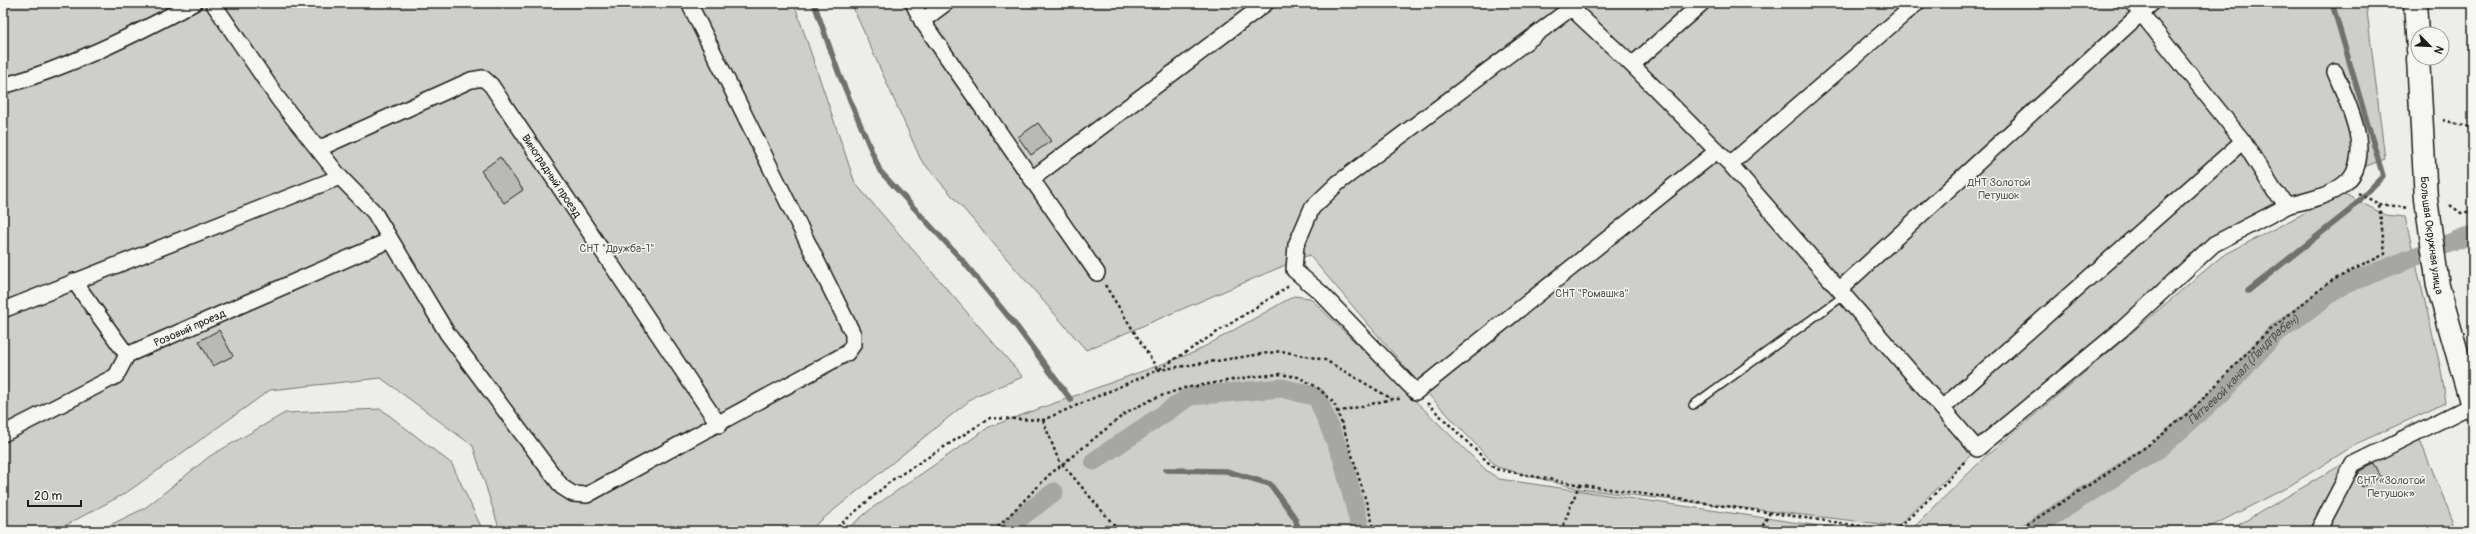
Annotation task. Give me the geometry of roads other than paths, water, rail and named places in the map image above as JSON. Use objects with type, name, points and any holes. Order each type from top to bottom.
[{"type":"highway","points":[[2415,3],[2416,26]]},
{"type":"highway","name":"Большая Окружная улица","points":[[2418,66],[2418,204],[2438,286],[2472,406]]},
{"type":"street","points":[[3,86],[29,79],[122,42],[194,3]]},
{"type":"street","points":[[213,3],[279,100],[340,177],[374,212],[447,333],[562,487],[573,494],[587,495],[718,425],[847,353],[853,345],[853,334],[689,3]]},
{"type":"street","points":[[913,3],[922,21],[1033,178],[1097,273]]},
{"type":"street","points":[[922,21],[946,3]]},
{"type":"street","points":[[1033,178],[1266,3]]},
{"type":"street","points":[[1632,65],[1702,3]]},
{"type":"street","points":[[1730,164],[1917,3]]},
{"type":"street","points":[[1843,292],[2137,9],[2152,3]]},
{"type":"street","points":[[1717,151],[1416,392],[1320,293],[1294,270],[1296,245],[1312,208],[1338,183],[1569,6],[1632,65],[1730,164],[1843,292],[1977,449],[2121,330],[2214,244],[2289,205],[2313,199],[2344,184],[2356,170],[2360,146],[2351,110],[2335,72]]},
{"type":"street","points":[[2137,9],[2243,141],[2275,192],[2289,205]]},
{"type":"street","name":"Виноградный проезд","points":[[318,149],[471,80],[483,78],[491,85],[718,425]]},
{"type":"street","points":[[1942,408],[2243,141]]},
{"type":"street","points":[[3,310],[340,177]]},
{"type":"street","name":"Розовый проезд","points":[[127,355],[390,240]]},
{"type":"street","points":[[3,434],[116,376],[127,355],[74,281]]},
{"type":"street","points":[[2318,531],[2353,464],[2472,406]]},
{"type":"lane","points":[[1693,405],[1843,292]]},
{"type":"waterway","points":[[814,3],[839,74],[880,171],[962,260],[1017,327],[1071,400]]},
{"type":"waterway","points":[[2248,291],[2350,210],[2383,176],[2332,3]]},
{"type":"waterway","name":"Питьевой канал (Ландграбен)","points":[[2029,531],[2160,448],[2222,393],[2275,334],[2341,286],[2473,235]]},
{"type":"waterway","name":"Питьевой канал (Ландграбен)","points":[[1094,461],[1190,396],[1282,388],[1317,397],[1342,457],[1361,531]]},
{"type":"waterway","points":[[1166,470],[1226,471],[1270,484],[1295,518],[1299,531]]},
{"type":"waterway","name":"Питьевой канал (Ландграбен)","points":[[1006,531],[1013,523],[1054,492]]},
{"type":"park label","name":"ДНТ Золотой Петушок","points":[[1999,188]]},
{"type":"park label","name":"СНТ \"Дружба-1\"","points":[[617,248]]},
{"type":"park label","name":"СНТ \"Ромашка\"","points":[[1592,293]]},
{"type":"park label","name":"СНТ «Золотой Петушок»","points":[[2391,486]]}]
